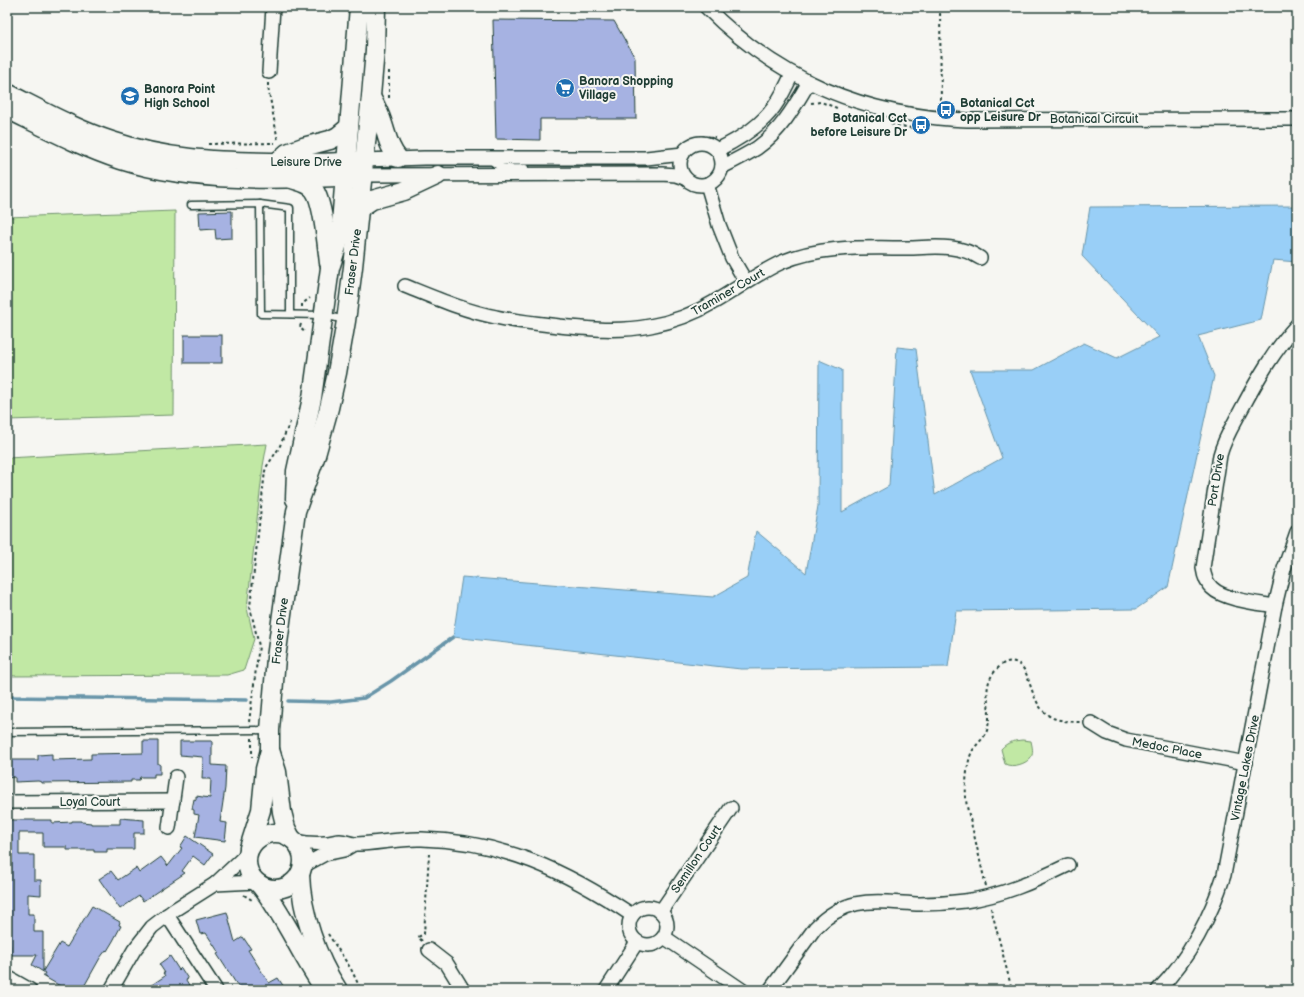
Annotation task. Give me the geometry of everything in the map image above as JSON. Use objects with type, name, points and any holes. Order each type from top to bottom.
[{"type":"street","points":[[269,72],[272,7]]},
{"type":"street","name":"Fraser Drive","points":[[296,511],[316,455],[329,408],[346,321],[360,208],[349,127],[359,7]]},
{"type":"street","name":"Fraser Drive","points":[[248,851],[261,810],[264,769],[270,750],[270,730],[277,650],[296,511],[296,471],[312,398],[330,268],[339,240],[355,168],[380,98],[376,45],[376,7]]},
{"type":"street","name":"Botanical Circuit","points":[[706,7],[746,44],[792,74],[843,97],[867,105],[902,113],[942,119],[1297,119]]},
{"type":"street","points":[[746,282],[732,258],[724,238],[707,184],[717,178],[722,167],[718,144],[731,144],[762,120],[774,107],[792,74]]},
{"type":"street","points":[[722,167],[757,148],[767,140],[789,115],[809,82]]},
{"type":"street","name":"Leisure Drive","points":[[7,93],[80,129],[111,141],[170,156],[198,160],[324,163],[355,168],[438,175],[556,174],[605,171],[676,175],[695,184],[707,184]]},
{"type":"street","points":[[380,98],[379,111],[389,144],[392,151],[398,158]]},
{"type":"street","name":"Leisure Drive","points":[[7,108],[79,144],[127,161],[169,171],[252,178],[288,178],[355,168],[398,158],[490,158],[615,161],[661,157],[699,144],[718,144]]},
{"type":"street","points":[[277,162],[287,154],[303,147],[330,140],[338,136],[349,127]]},
{"type":"street","points":[[683,149],[680,166],[685,178]]},
{"type":"street","points":[[360,208],[372,200],[404,191],[438,175]]},
{"type":"street","points":[[288,178],[308,184],[318,196],[325,228],[330,268]]},
{"type":"street","name":"Traminer Court","points":[[405,286],[458,307],[496,317],[580,328],[610,330],[649,326],[680,319],[714,303],[764,271],[794,258],[833,249],[854,247],[942,247],[968,251],[980,258]]},
{"type":"street","name":"Port Drive","points":[[1275,606],[1220,594],[1209,584],[1203,568],[1222,446],[1271,358],[1282,342],[1297,325]]},
{"type":"street","name":"Vintage Lakes Drive","points":[[1158,990],[1182,960],[1198,935],[1218,893],[1229,853],[1275,606],[1286,562],[1297,532]]},
{"type":"street","name":"Medoc Place","points":[[1091,723],[1111,735],[1126,740],[1246,763]]},
{"type":"street","name":"Fraser Drive","points":[[270,750],[277,772],[282,812],[286,828],[293,840]]},
{"type":"street","points":[[169,828],[176,777]]},
{"type":"street","name":"Loyal Court","points":[[7,802],[173,801]]},
{"type":"street","name":"Semillon Court","points":[[661,911],[731,808]]},
{"type":"street","points":[[111,990],[134,950],[145,935],[157,923],[215,884],[248,851],[257,839],[268,834],[279,833],[293,840],[312,843],[341,841],[354,844],[421,839],[467,843],[506,851],[566,875],[607,898],[632,915]]},
{"type":"street","points":[[293,840],[302,853],[302,902],[320,954],[338,990]]},
{"type":"street","points":[[215,884],[238,882],[258,884],[269,888],[284,888],[292,883],[301,870],[325,854],[344,850],[354,844]]},
{"type":"street","points":[[248,851],[246,860],[248,870],[278,910],[307,962],[325,990]]},
{"type":"street","points":[[770,990],[815,928],[835,911],[853,905],[870,902],[935,904],[989,897],[1024,885],[1068,864]]},
{"type":"street","points":[[646,907],[654,907],[661,911],[668,924],[664,937],[652,945],[644,945],[638,942],[629,930],[629,922],[632,915],[638,910],[646,907]]},
{"type":"street","points":[[167,915],[216,990]]},
{"type":"street","points":[[664,937],[742,990]]},
{"type":"street","points":[[606,990],[638,942]]},
{"type":"street","points":[[429,950],[447,964],[463,990]]},
{"type":"street","points":[[7,977],[30,990]]},
{"type":"lane","points":[[490,158],[492,162],[500,168],[545,168],[556,174]]},
{"type":"lane","points":[[260,204],[261,314],[324,316],[346,321]]},
{"type":"lane","points":[[191,205],[260,204],[290,208],[290,314]]},
{"type":"lane","points":[[7,732],[270,730]]},
{"type":"path","points":[[940,7],[942,119]]},
{"type":"path","points":[[380,98],[390,63]]},
{"type":"path","points":[[269,72],[268,87],[278,142]]},
{"type":"path","points":[[808,105],[814,102],[821,102],[840,109]]},
{"type":"path","points":[[683,149],[690,138],[698,137],[718,144]]},
{"type":"path","points":[[203,144],[284,142]]},
{"type":"path","points":[[302,304],[311,296]]},
{"type":"path","points":[[300,327],[305,333],[306,339]]},
{"type":"path","points":[[252,758],[252,730],[249,723],[259,646],[250,607],[265,471],[280,448],[293,416]]},
{"type":"path","points":[[1012,990],[966,797],[970,756],[986,733],[989,715],[987,689],[991,677],[1002,664],[1009,662],[1018,663],[1025,671],[1033,695],[1046,713],[1061,720],[1091,723]]},
{"type":"path","points":[[429,854],[424,934],[418,937],[429,950]]},
{"type":"path","points":[[327,932],[351,969],[361,990]]},
{"type":"green space","points":[[175,211],[174,415],[7,420],[7,217]]},
{"type":"green space","points":[[267,444],[263,466],[247,608],[254,639],[244,670],[227,675],[7,676],[7,458]]},
{"type":"green space","points":[[1022,740],[1031,741],[1033,751],[1031,757],[1026,762],[1019,765],[1011,766],[1005,764],[1001,749],[1008,743]]},
{"type":"water","points":[[1297,206],[1297,262],[1273,260],[1261,320],[1198,336],[1214,376],[1168,587],[1136,609],[956,611],[948,667],[741,669],[453,637],[462,577],[713,597],[747,578],[756,531],[806,573],[818,506],[819,360],[842,370],[842,512],[889,486],[897,347],[916,349],[935,495],[1002,458],[970,370],[1034,370],[1084,343],[1117,358],[1159,337],[1082,256],[1090,207]]},
{"type":"building","name":"Banora Shopping Village","points":[[493,20],[614,21],[635,58],[636,119],[540,119],[540,140],[496,139]]},
{"type":"building","points":[[232,211],[232,238],[216,239],[215,229],[200,230],[199,212]]},
{"type":"building","points":[[184,335],[222,335],[222,363],[184,363]]},
{"type":"building","points":[[143,741],[158,741],[158,764],[160,764],[160,774],[154,774],[154,777],[140,777],[139,780],[131,780],[131,782],[42,783],[38,781],[15,782],[15,777],[7,778],[7,760],[38,760],[38,755],[52,754],[52,760],[91,759],[91,754],[143,753]]},
{"type":"building","points":[[180,741],[212,741],[212,765],[226,766],[225,788],[220,822],[227,823],[225,841],[195,837],[199,815],[194,814],[194,810],[192,809],[194,799],[196,800],[196,796],[210,798],[211,779],[202,779],[203,757],[180,755]]},
{"type":"building","points":[[120,818],[144,820],[144,833],[134,833],[134,849],[107,849],[107,852],[94,852],[94,850],[67,850],[67,847],[43,847],[43,833],[19,833],[19,855],[34,855],[34,880],[41,880],[41,895],[28,894],[28,914],[34,914],[34,932],[43,932],[43,971],[60,943],[67,947],[92,906],[120,922],[119,925],[121,926],[113,941],[107,951],[106,950],[100,958],[82,990],[67,990],[43,976],[45,973],[32,965],[37,955],[11,955],[10,945],[7,945],[7,820],[52,820],[52,823],[82,821],[91,824],[120,824]]},
{"type":"building","points":[[187,836],[213,854],[205,865],[193,856],[182,871],[185,873],[143,901],[139,896],[120,909],[99,879],[111,871],[118,880],[136,868],[139,873],[161,857],[168,866],[182,848],[180,847]]},
{"type":"building","points":[[227,912],[235,942],[243,937],[251,949],[248,950],[269,983],[278,978],[286,990],[243,990],[241,987],[239,988],[217,954],[219,953],[206,933],[200,934],[196,920]]},
{"type":"building","points":[[170,956],[179,970],[181,968],[188,979],[186,980],[192,990],[144,990],[165,976],[163,973],[165,973],[159,964]]},
{"type":"waterway","points":[[288,701],[331,702],[364,698],[391,681],[453,637]]},
{"type":"waterway","points":[[7,697],[247,700]]},
{"type":"place","name":"Banora Shopping Village","points":[[565,88]]},
{"type":"place","name":"Banora Point High School","points":[[130,96]]},
{"type":"place","name":"Botanical Cct opp Leisure Dr","points":[[946,110]]},
{"type":"place","name":"Botanical Cct before Leisure Dr","points":[[921,125]]}]
